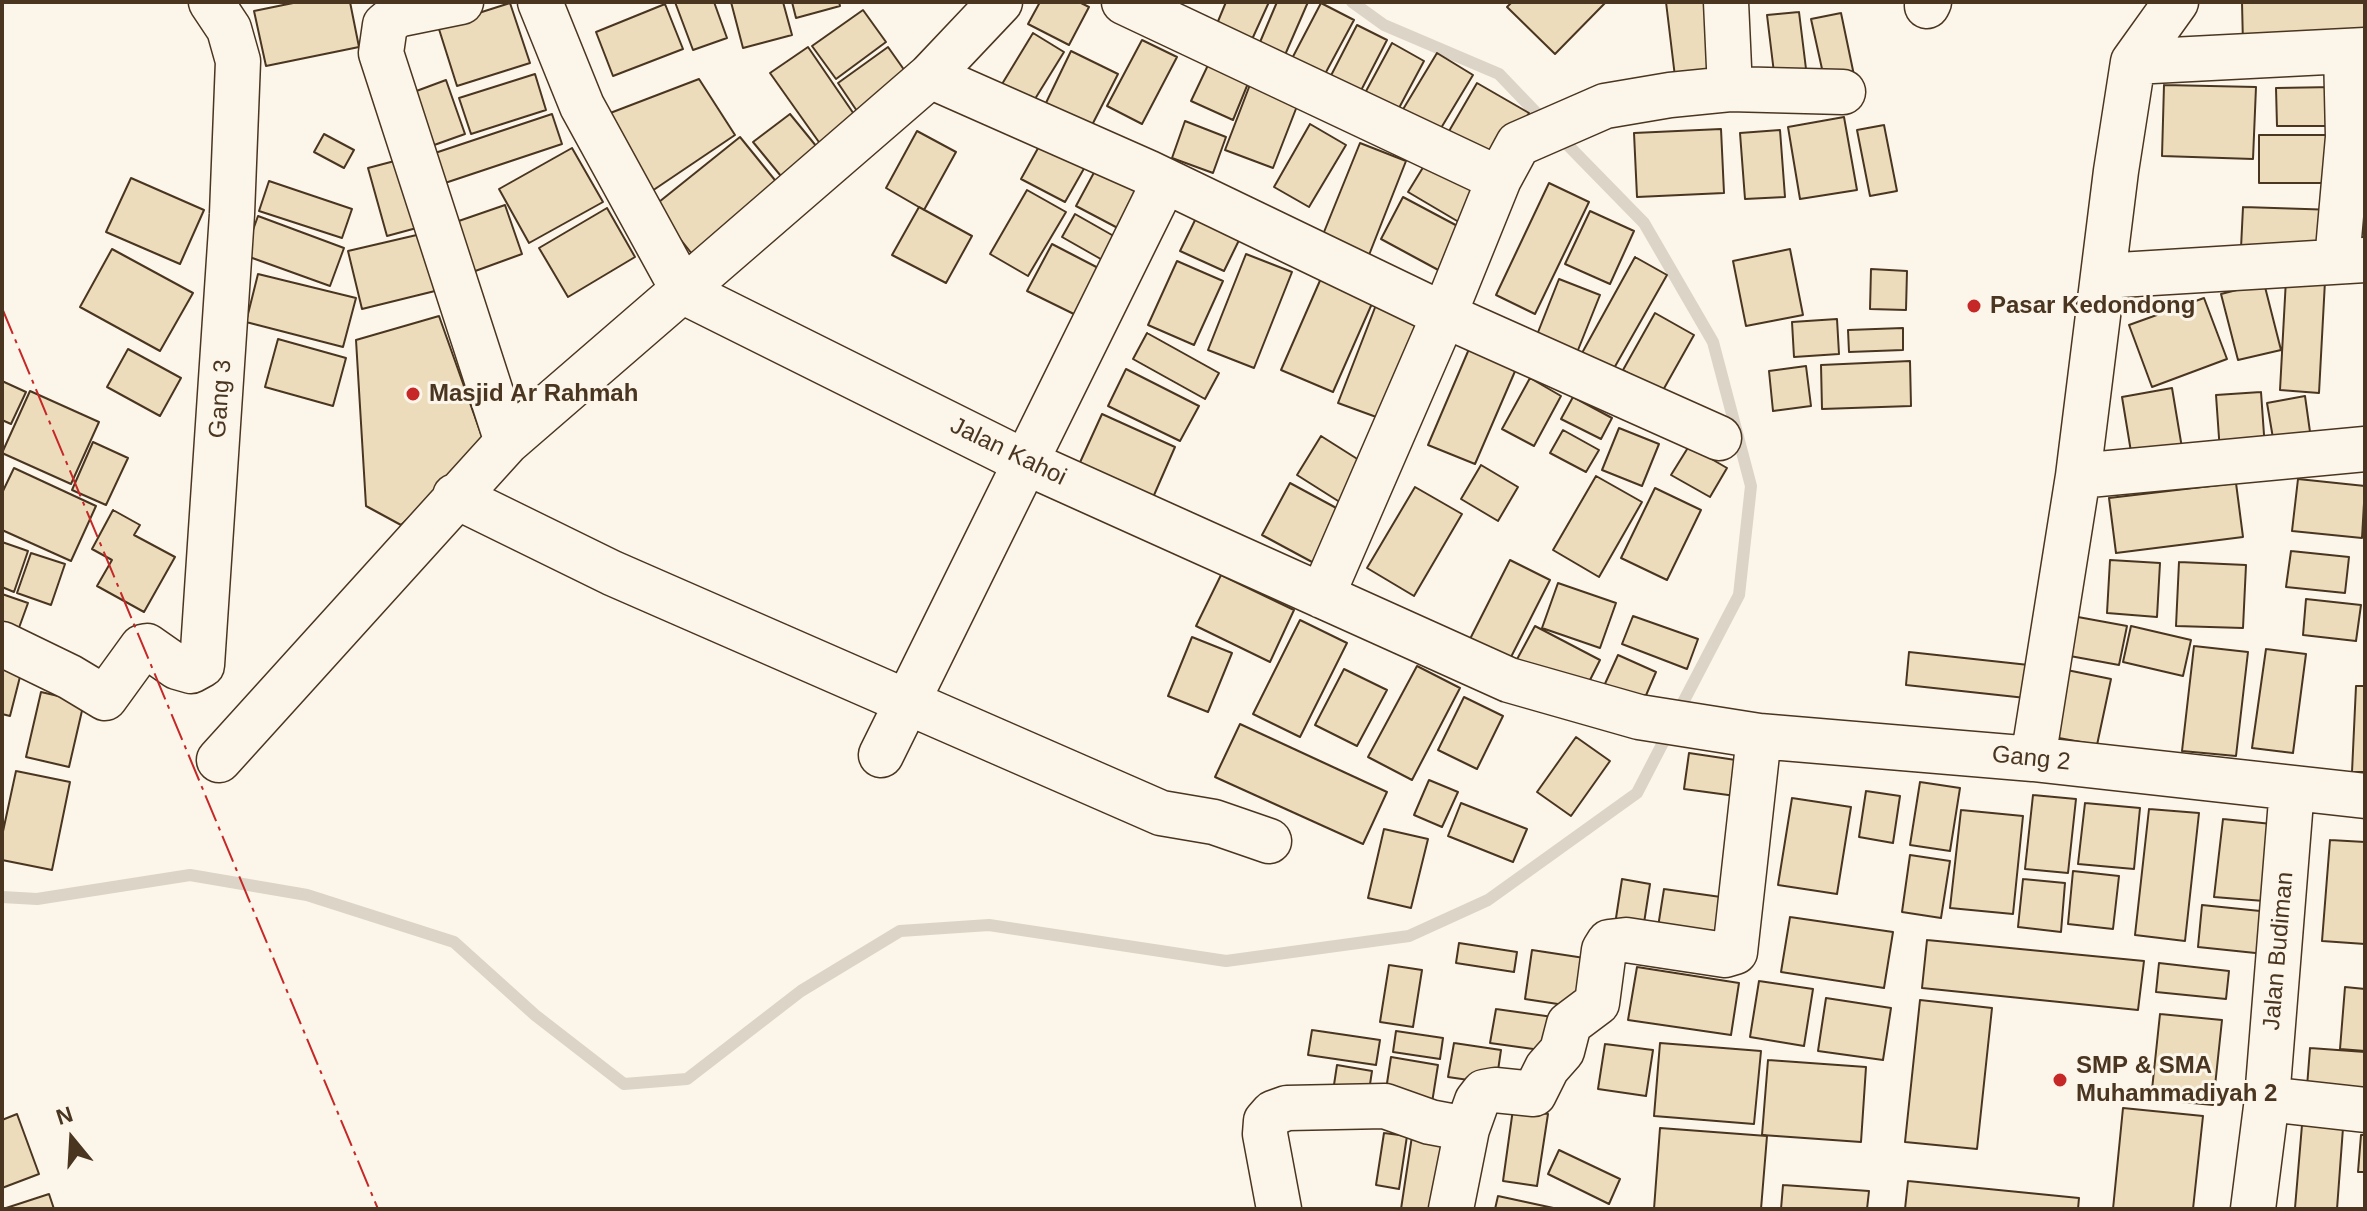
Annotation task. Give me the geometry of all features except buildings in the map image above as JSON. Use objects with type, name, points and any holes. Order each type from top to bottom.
[{"type":"street","name":"Gang 3","points":[[2,644],[70,677],[102,697],[108,697],[142,647],[147,646],[177,667],[191,671],[199,669],[205,654],[232,214],[238,61],[229,29],[211,2]]},
{"type":"street","points":[[461,2],[397,15],[385,25],[381,53],[507,442]]},
{"type":"street","points":[[540,2],[582,106],[684,292]]},
{"type":"street","points":[[219,760],[507,442],[930,76],[1000,2]]},
{"type":"street","points":[[1124,2],[1508,161]]},
{"type":"street","points":[[1726,2],[1730,89]]},
{"type":"street","points":[[2033,759],[2078,476],[2133,62],[2176,2]]},
{"type":"street","points":[[2103,276],[2351,260],[2348,137],[2355,51],[2133,62]]},
{"type":"street","points":[[930,76],[1164,182],[1444,315],[1719,438]]},
{"type":"street","points":[[1322,596],[1508,161],[1605,106],[1730,89],[1843,92]]},
{"type":"street","points":[[881,755],[1164,182]]},
{"type":"street","name":"Jalan Kahoi","points":[[684,292],[1025,462],[1509,680],[1639,717],[1697,725]]},
{"type":"street","points":[[2078,476],[2365,449]]},
{"type":"street","points":[[455,496],[612,573],[1161,813],[1214,822],[1269,841]]},
{"type":"street","name":"Gang 2","points":[[1697,725],[1759,736],[2033,759],[2365,796]]},
{"type":"street","points":[[1451,1209],[1467,1129],[1484,1092],[1534,1094],[1547,1068],[1556,1062],[1562,1051],[1569,1024],[1597,1003],[1604,950],[1609,942],[1626,940],[1725,955],[1735,952],[1759,736]]},
{"type":"street","name":"Jalan Budiman","points":[[2253,1209],[2267,1099],[2292,788]]},
{"type":"street","points":[[2267,1099],[2365,1110]]},
{"type":"street","points":[[1279,1209],[1265,1134],[1266,1121],[1273,1113],[1287,1108],[1385,1106],[1430,1122],[1467,1129]]},
{"type":"waterway","points":[[1352,2],[1384,25],[1499,74],[1545,122]]},
{"type":"waterway","points":[[1558,135],[1644,223],[1713,342],[1751,486],[1739,595],[1677,714]]},
{"type":"waterway","points":[[2,897],[37,899],[190,875],[307,895],[454,942],[535,1015],[624,1084],[687,1079],[801,991],[900,931],[989,925],[1226,961],[1409,936],[1488,900],[1637,793],[1669,731]]},
{"type":"power","points":[[2,308],[378,1209]]},
{"type":"place","name":"Pasar Kedondong","points":[[1974,306]]},
{"type":"place","name":"Masjid Ar Rahmah","points":[[413,394]]},
{"type":"place","name":"SMP & SMA Muhammadiyah 2","points":[[2060,1080]]}]
